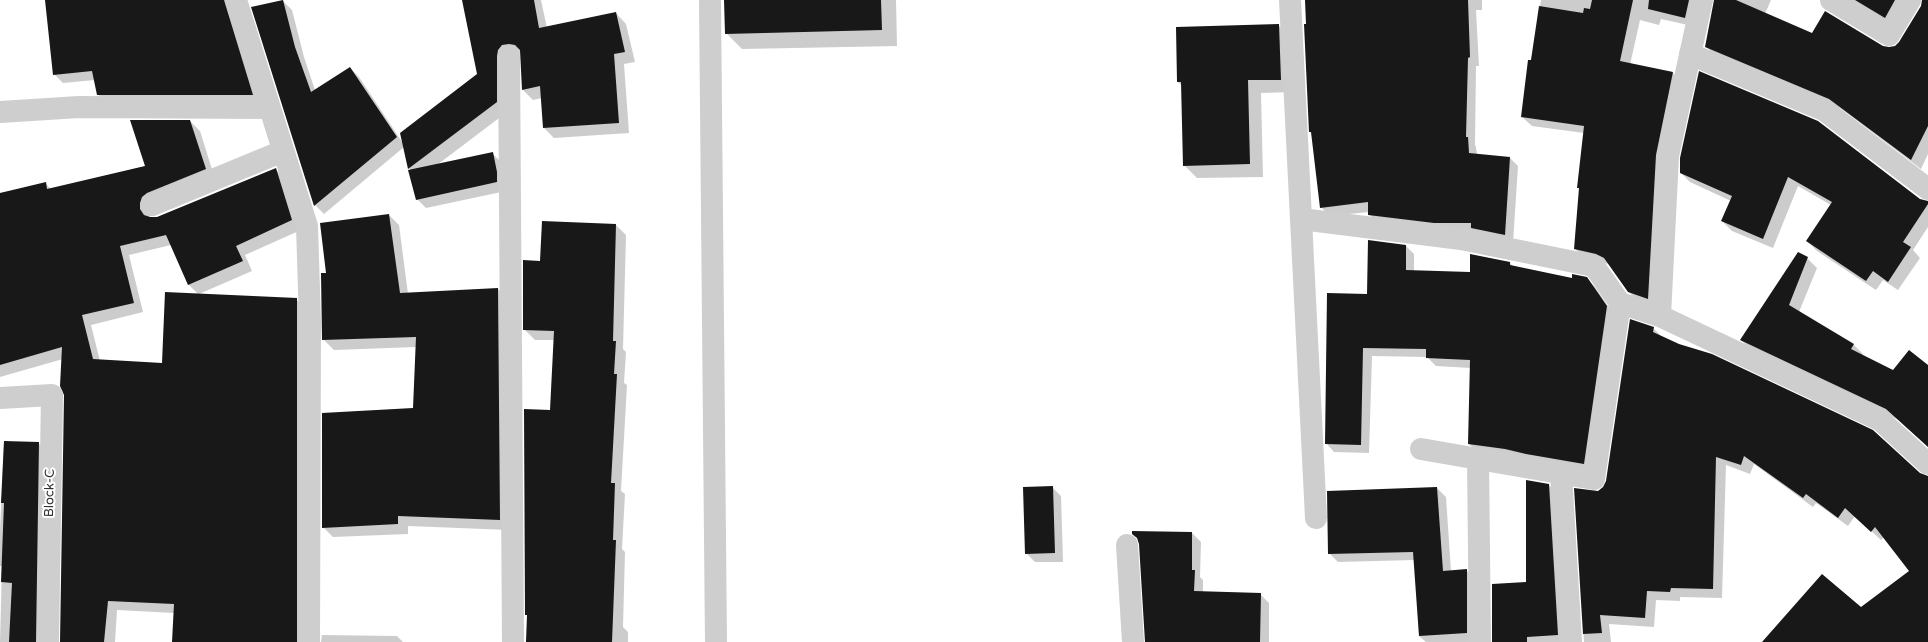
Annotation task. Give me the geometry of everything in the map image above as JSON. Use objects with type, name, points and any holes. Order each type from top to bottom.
[{"type":"street","points":[[236,0],[307,226],[310,322],[309,642]]},
{"type":"street","points":[[710,0],[716,642]]},
{"type":"street","points":[[1290,0],[1316,518]]},
{"type":"street","points":[[1660,316],[1668,156],[1702,0]]},
{"type":"street","points":[[1831,0],[1889,35],[1910,0]]},
{"type":"street","points":[[1690,54],[1824,110],[1928,189]]},
{"type":"street","points":[[509,56],[513,642]]},
{"type":"street","points":[[0,112],[79,107],[269,108]]},
{"type":"street","points":[[152,205],[283,151]]},
{"type":"street","points":[[1301,219],[1461,239],[1594,266],[1620,303],[1660,316],[1880,420],[1928,464]]},
{"type":"street","points":[[1421,449],[1594,479],[1620,303]]},
{"type":"street","name":"Block-C","points":[[0,398],[52,395],[48,642]]},
{"type":"street","points":[[1478,459],[1480,642]]},
{"type":"street","points":[[1561,473],[1571,642]]},
{"type":"street","points":[[1126,545],[1133,642]]},
{"type":"building","points":[[45,0],[224,0],[253,95],[97,95],[92,71],[53,75]]},
{"type":"building","points":[[283,0],[295,47],[311,92],[350,67],[397,137],[314,206],[251,7]]},
{"type":"building","points":[[462,0],[534,0],[539,28],[616,12],[625,52],[614,54],[619,123],[543,128],[540,86],[522,90],[520,50],[515,45],[502,45],[498,50],[497,56],[497,102],[408,169],[400,133],[477,74]]},
{"type":"building","points":[[724,0],[881,0],[882,30],[725,34]]},
{"type":"building","points":[[1305,0],[1468,0],[1470,57],[1468,58],[1466,137],[1468,137],[1469,153],[1510,157],[1505,235],[1471,228],[1471,223],[1434,223],[1368,215],[1368,202],[1320,208],[1311,132],[1309,132],[1304,24],[1306,24]]},
{"type":"building","points":[[1592,0],[1633,0],[1620,61],[1673,72],[1656,155],[1648,299],[1628,292],[1604,258],[1596,254],[1574,249],[1579,188],[1577,188],[1584,126],[1521,117],[1528,60],[1531,60],[1539,6],[1583,13],[1584,8],[1590,9]]},
{"type":"building","points":[[1649,0],[1689,0],[1685,18],[1648,9]]},
{"type":"building","points":[[1714,0],[1736,0],[1812,33],[1825,11],[1883,46],[1889,47],[1895,46],[1899,42],[1921,6],[1922,0],[1928,0],[1928,126],[1911,160],[1829,99],[1705,47]]},
{"type":"building","points":[[1855,0],[1895,0],[1885,18]]},
{"type":"building","points":[[1279,24],[1281,80],[1248,80],[1250,164],[1183,166],[1181,82],[1177,82],[1176,27]]},
{"type":"building","points":[[1699,71],[1818,121],[1920,199],[1928,201],[1928,204],[1903,242],[1911,247],[1888,282],[1873,271],[1866,281],[1806,241],[1832,202],[1788,177],[1763,239],[1721,221],[1732,196],[1680,173],[1680,158]]},
{"type":"building","points":[[130,120],[190,120],[206,169],[147,193],[142,197],[140,209],[144,215],[150,217],[157,217],[276,168],[292,220],[236,246],[243,261],[188,285],[166,235],[120,246],[134,303],[82,315],[93,359],[162,363],[165,292],[297,298],[297,642],[172,642],[174,604],[108,601],[104,642],[60,642],[64,395],[60,386],[62,347],[0,365],[0,193],[46,182],[47,189],[145,166]]},
{"type":"building","points":[[493,152],[497,172],[497,182],[416,200],[408,170]]},
{"type":"building","points":[[389,214],[400,293],[498,288],[500,520],[398,516],[398,524],[322,528],[322,413],[413,408],[416,337],[322,340],[321,273],[326,273],[320,223]]},
{"type":"building","points":[[542,221],[616,224],[613,341],[616,341],[614,374],[617,374],[611,483],[615,483],[613,540],[616,540],[612,642],[526,642],[527,615],[525,615],[524,409],[550,410],[554,331],[523,330],[523,260],[540,261]]},
{"type":"building","points":[[1368,240],[1406,245],[1406,270],[1470,272],[1470,254],[1510,262],[1510,265],[1572,278],[1572,274],[1587,277],[1607,306],[1584,464],[1505,449],[1468,444],[1470,360],[1426,358],[1426,349],[1363,348],[1361,445],[1325,444],[1327,293],[1367,294]]},
{"type":"building","points":[[1798,252],[1808,257],[1789,305],[1854,344],[1851,349],[1893,370],[1909,350],[1928,365],[1928,447],[1886,409],[1740,340]]},
{"type":"building","points":[[1630,319],[1654,327],[1653,332],[1679,344],[1712,354],[1873,430],[1920,473],[1928,476],[1928,642],[1762,642],[1822,574],[1861,607],[1909,571],[1875,527],[1871,532],[1845,508],[1838,518],[1806,494],[1803,498],[1744,456],[1741,465],[1716,457],[1713,589],[1671,588],[1670,592],[1647,591],[1645,618],[1600,615],[1602,633],[1583,634],[1574,488],[1598,491],[1603,487],[1606,481]]},
{"type":"building","points":[[4,441],[39,442],[36,642],[9,642],[12,583],[1,582],[4,503],[1,503]]},
{"type":"building","points":[[1526,480],[1549,484],[1558,635],[1527,637],[1527,642],[1492,642],[1492,584],[1526,582]]},
{"type":"building","points":[[1053,486],[1055,553],[1025,554],[1023,487]]},
{"type":"building","points":[[1437,487],[1443,571],[1467,569],[1467,633],[1419,636],[1413,552],[1328,554],[1327,491]]},
{"type":"building","points":[[1132,531],[1192,532],[1192,570],[1195,570],[1194,591],[1261,593],[1260,642],[1145,642],[1139,544],[1137,538],[1132,534]]}]
